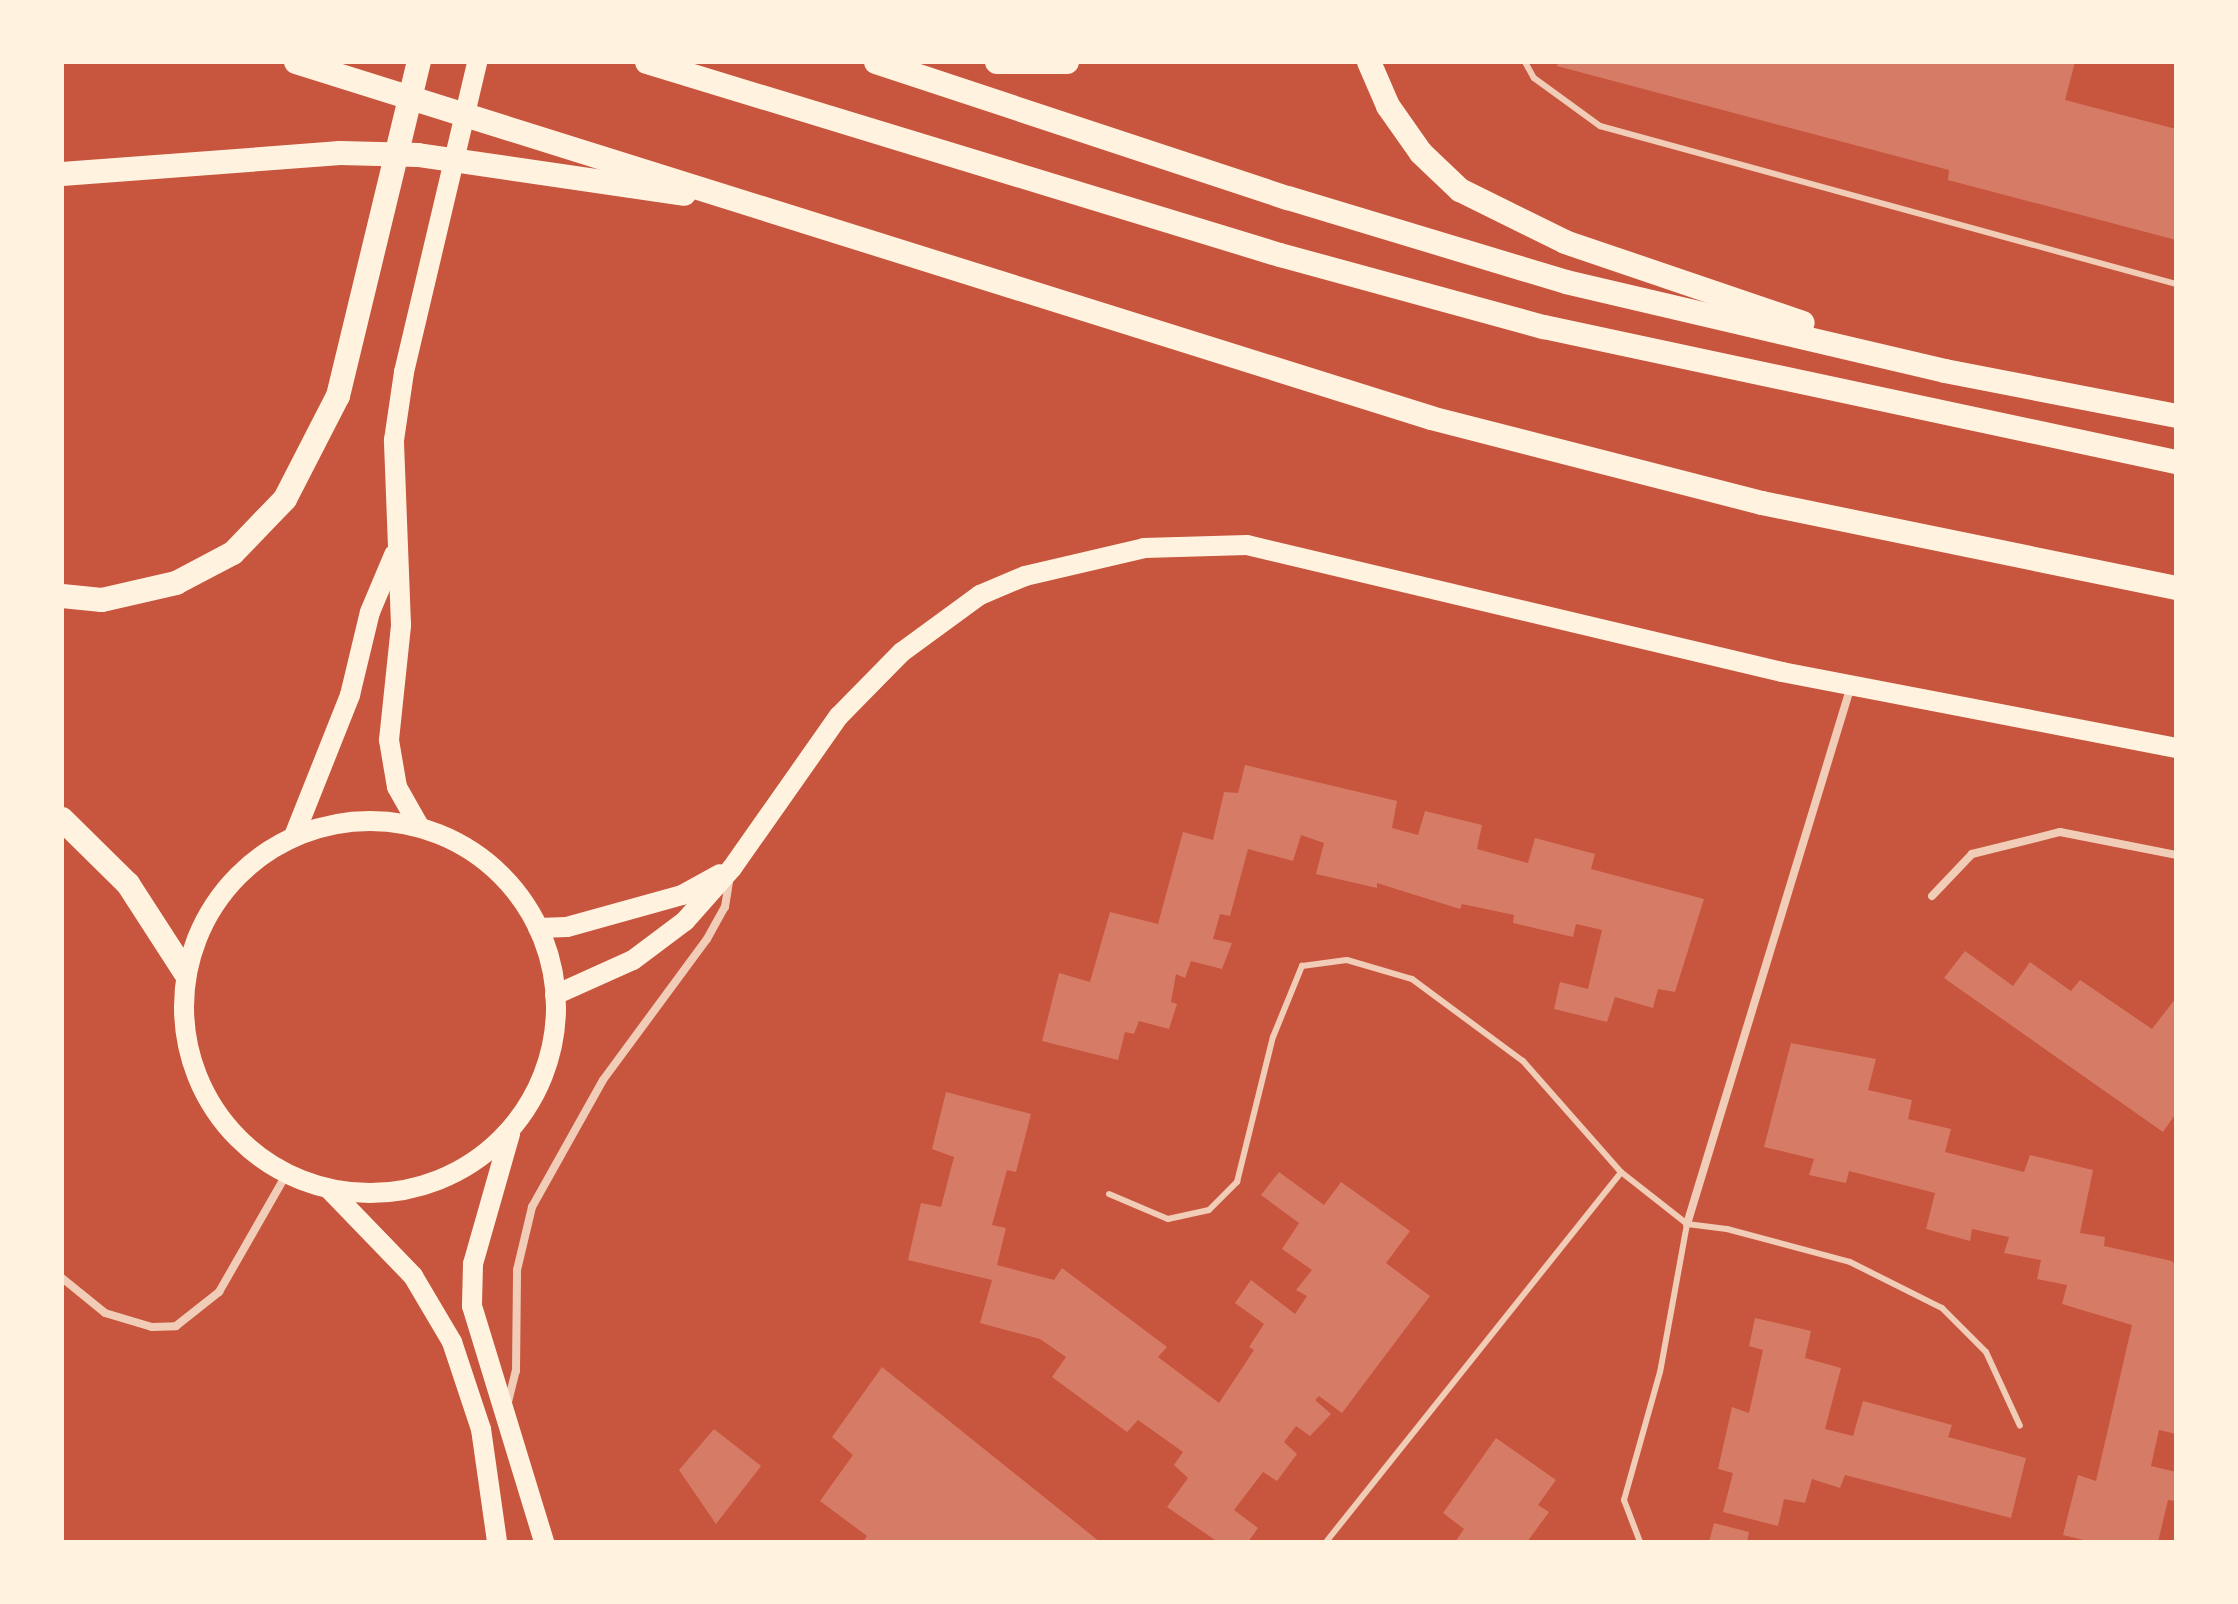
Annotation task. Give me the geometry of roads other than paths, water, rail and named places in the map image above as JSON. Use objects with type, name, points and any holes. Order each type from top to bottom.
[{"type":"highway","points":[[296,62],[1431,418],[1762,503],[2176,588]]},
{"type":"highway","points":[[62,596],[102,600],[176,583],[233,553],[261,529],[325,429],[365,296],[419,62]]},
{"type":"highway","points":[[647,62],[1280,255],[1529,323],[2176,462]]},
{"type":"highway","points":[[876,62],[1288,198],[1551,277],[1945,371],[2176,416]]},
{"type":"highway","points":[[997,62],[1067,62]]},
{"type":"highway","points":[[1369,62],[1388,106],[1421,153],[1460,190],[1507,217],[1565,242],[1945,371]]},
{"type":"highway","points":[[62,174],[340,153],[418,155],[641,190],[734,199]]},
{"type":"highway","points":[[62,819],[128,884],[185,972]]},
{"type":"main road","points":[[419,826],[397,787],[389,740],[401,625],[394,440],[419,309],[477,62]]},
{"type":"main road","points":[[555,995],[633,960],[685,921],[732,868],[839,716],[902,652],[980,595],[1025,576],[1144,548],[1177,543],[1260,547],[1851,686],[2176,748]]},
{"type":"main road","points":[[294,836],[350,695],[370,612],[396,552]]},
{"type":"main road","points":[[511,1132],[462,1172],[405,1192],[329,1189],[286,1175],[237,1139],[202,1090],[184,1032],[185,972],[206,915],[244,868],[294,836],[356,820],[419,826],[477,852],[523,897],[550,954],[558,1016],[545,1078],[511,1132],[488,1200],[472,1285],[472,1306],[544,1542]]},
{"type":"main road","points":[[538,928],[567,927],[682,895],[732,868]]},
{"type":"main road","points":[[329,1189],[399,1259],[452,1342],[481,1429],[497,1542]]},
{"type":"street","points":[[1687,1224],[1851,686]]},
{"type":"street","points":[[1932,896],[1972,854],[2060,832],[2176,855]]},
{"type":"street","points":[[504,1419],[516,1371],[517,1270],[532,1207],[546,1173],[603,1080],[707,939],[725,907],[732,868]]},
{"type":"street","points":[[62,1278],[105,1313],[152,1327],[176,1326],[219,1292],[286,1175]]},
{"type":"lane","points":[[1525,62],[1534,78],[1600,126],[2176,284]]},
{"type":"lane","points":[[1109,1194],[1168,1219],[1209,1210],[1219,1201],[1237,1182],[1273,1037],[1302,966],[1347,960],[1412,979],[1523,1061],[1621,1172],[1687,1224],[1727,1229],[1850,1262],[1942,1308],[1986,1352],[2020,1426]]},
{"type":"lane","points":[[1326,1542],[1621,1172]]},
{"type":"lane","points":[[1640,1542],[1624,1500],[1660,1372],[1687,1224]]}]
